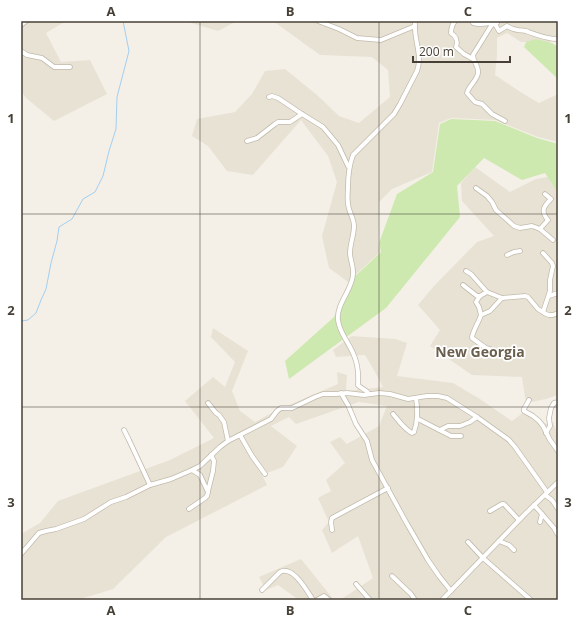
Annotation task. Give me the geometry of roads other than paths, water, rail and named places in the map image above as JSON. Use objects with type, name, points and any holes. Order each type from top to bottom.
[{"type":"street","points":[[21,25],[26,21]]},
{"type":"street","points":[[318,21],[357,38],[381,40],[415,23],[420,66],[394,114],[373,136],[356,150],[350,163],[349,170],[347,202],[354,227],[350,255],[354,273],[337,319],[341,332],[356,362],[358,370],[358,385],[359,387],[365,389],[369,394]]},
{"type":"street","points":[[455,21],[451,29],[451,33],[456,38],[458,43],[456,47],[473,59],[478,66],[477,76],[467,93],[475,102],[482,104],[492,114],[505,121]]},
{"type":"street","points":[[472,21],[472,23],[481,25],[496,21]]},
{"type":"street","points":[[473,59],[473,55],[491,26],[496,21]]},
{"type":"street","points":[[496,21],[497,23],[495,24],[500,31],[507,26],[514,30],[524,31],[542,37],[558,39]]},
{"type":"street","points":[[21,51],[27,55],[42,58],[54,67],[70,67]]},
{"type":"street","points":[[269,97],[272,96],[278,98],[323,127],[336,141],[348,164],[349,170]]},
{"type":"street","points":[[247,141],[257,138],[278,122],[290,122],[302,114]]},
{"type":"street","points":[[476,188],[486,196],[498,212],[514,226],[520,228],[532,226],[540,228],[553,240]]},
{"type":"street","points":[[540,228],[548,220],[544,211],[550,198],[545,194]]},
{"type":"street","points":[[507,254],[520,251]]},
{"type":"street","points":[[543,253],[553,266],[549,296],[543,312]]},
{"type":"street","points":[[466,271],[471,274],[487,292],[502,298],[525,296],[528,297],[538,309],[543,312],[549,315],[558,313]]},
{"type":"street","points":[[463,285],[477,296],[480,296]]},
{"type":"street","points":[[487,292],[480,296],[476,302],[481,315],[476,329],[472,333],[472,338],[486,348],[510,355]]},
{"type":"street","points":[[549,296],[558,293]]},
{"type":"street","points":[[481,315],[490,311],[502,298]]},
{"type":"street","points":[[341,393],[356,424],[366,438],[371,457],[420,547],[451,591]]},
{"type":"street","points":[[21,554],[39,534],[84,519],[111,502],[126,497],[150,485],[171,479],[192,470],[200,466],[228,441],[271,419],[281,408],[292,408],[323,394],[347,393],[364,395],[379,393],[390,394],[408,399],[427,396],[447,398],[477,417],[512,443],[546,494],[558,509]]},
{"type":"street","points":[[393,414],[403,427],[412,433],[415,430],[418,419],[416,398]]},
{"type":"street","points":[[529,400],[524,411],[533,416],[539,422],[558,451]]},
{"type":"street","points":[[546,433],[550,426],[548,418],[551,408],[554,403],[558,402]]},
{"type":"street","points":[[208,404],[224,422],[228,441]]},
{"type":"street","points":[[440,430],[448,426],[460,426],[474,420],[477,417]]},
{"type":"street","points":[[418,419],[452,436],[460,436]]},
{"type":"street","points":[[124,430],[150,485]]},
{"type":"street","points":[[240,435],[252,456],[265,474]]},
{"type":"street","points":[[189,509],[207,496],[214,471],[214,461],[211,455]]},
{"type":"street","points":[[200,466],[200,475],[208,492]]},
{"type":"street","points":[[192,470],[200,475]]},
{"type":"street","points":[[490,511],[503,503],[519,520],[558,482]]},
{"type":"street","points":[[332,530],[332,518],[388,488]]},
{"type":"street","points":[[534,505],[554,528],[558,535]]},
{"type":"street","points":[[442,600],[525,514]]},
{"type":"street","points":[[540,522],[542,514]]},
{"type":"street","points":[[468,542],[483,558],[531,600]]},
{"type":"street","points":[[499,542],[509,545],[514,550]]},
{"type":"street","points":[[262,590],[280,572],[286,570],[301,582],[313,600]]},
{"type":"street","points":[[392,576],[412,594],[415,600]]},
{"type":"street","points":[[356,584],[370,600]]},
{"type":"street","points":[[317,600],[324,596],[329,600]]},
{"type":"waterway","points":[[21,321],[28,320],[36,313],[46,289],[59,227],[72,219],[83,199],[95,192],[103,176],[116,129],[117,97],[129,51],[123,21]]},
{"type":"district","name":"New Georgia","points":[[480,351]]}]
